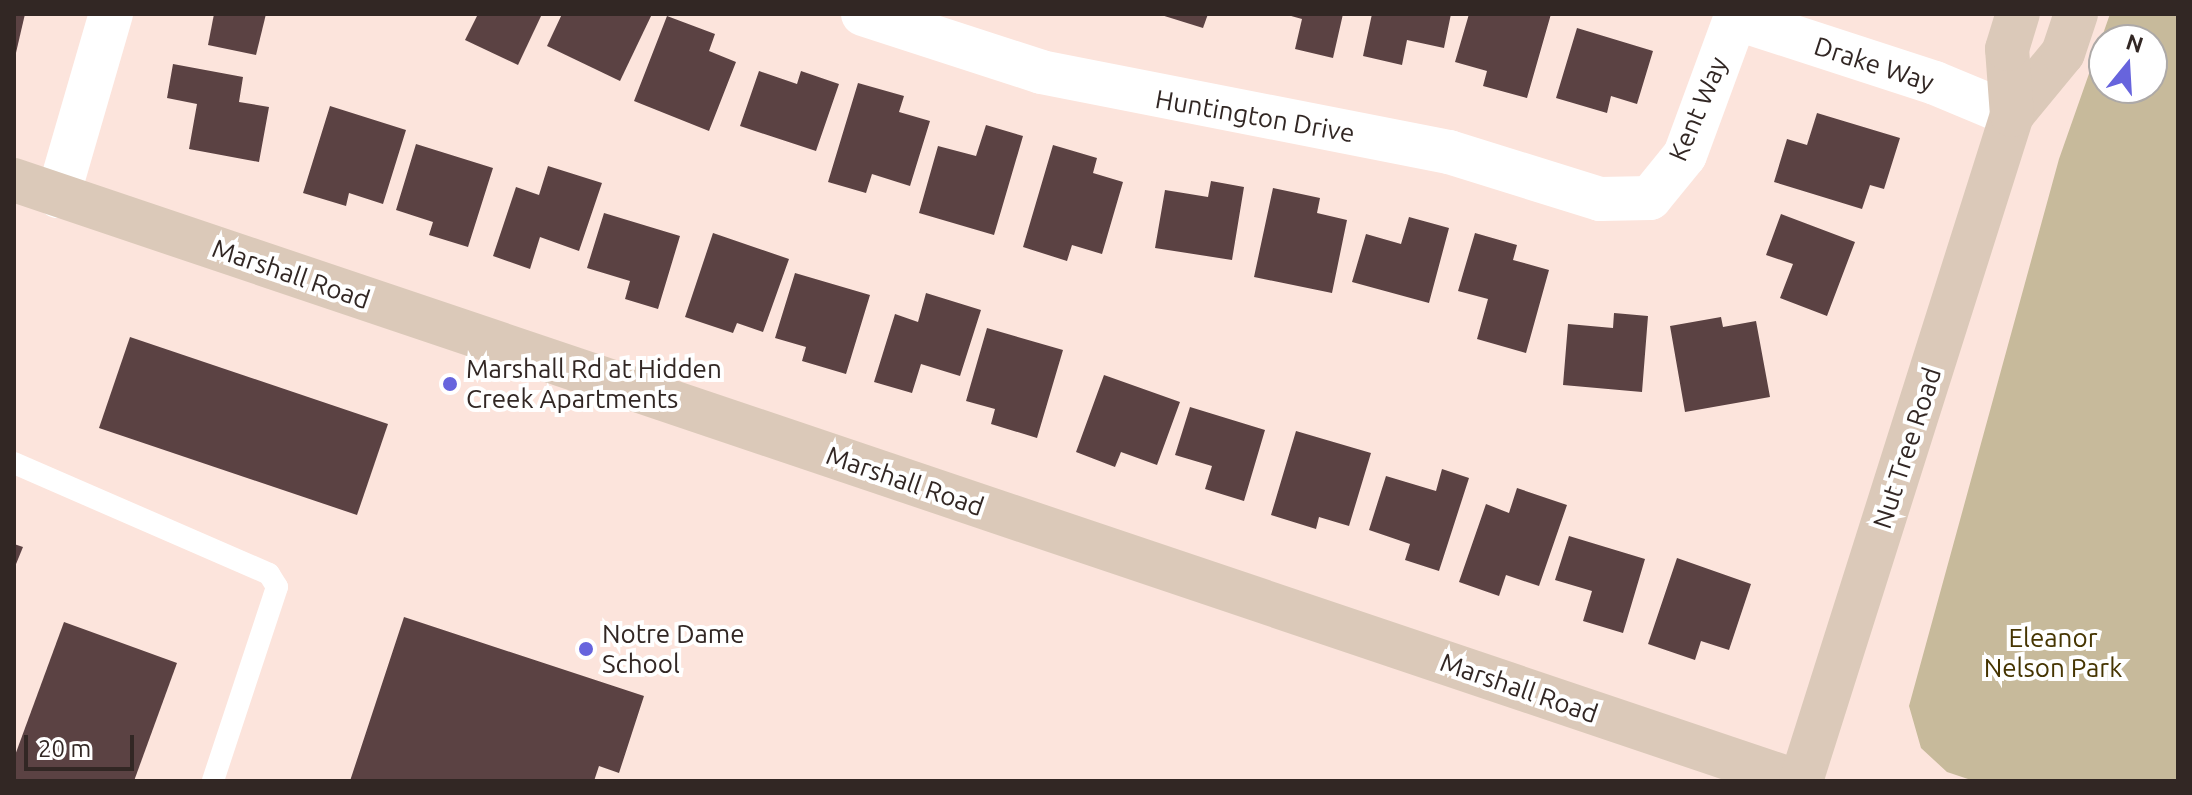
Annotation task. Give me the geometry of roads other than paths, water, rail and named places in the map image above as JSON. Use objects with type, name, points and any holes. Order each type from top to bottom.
[{"type":"street","points":[[58,196],[111,14]]},
{"type":"street","name":"Huntington Drive","points":[[863,14],[1041,72],[1131,93],[1449,152],[1600,199],[1650,198]]},
{"type":"street","name":"Nut Tree Road","points":[[2012,115],[2007,49],[2018,14]]},
{"type":"street","name":"Nut Tree Road","points":[[1798,781],[2012,115],[2063,53],[2076,14]]},
{"type":"street","name":"Kent Way","points":[[1650,198],[1685,155],[1736,16]]},
{"type":"street","name":"Drake Way","points":[[1736,16],[1935,83],[2012,115]]},
{"type":"street","name":"Marshall Road","points":[[14,180],[1798,781]]},
{"type":"lane","points":[[14,463],[269,574],[277,587],[213,781]]},
{"type":"place","name":"Marshall Rd at Hidden Creek Apartments","points":[[450,384]]},
{"type":"place","name":"Notre Dame School","points":[[586,649]]},
{"type":"park label","name":"Eleanor Nelson Park","points":[[2053,653]]}]
